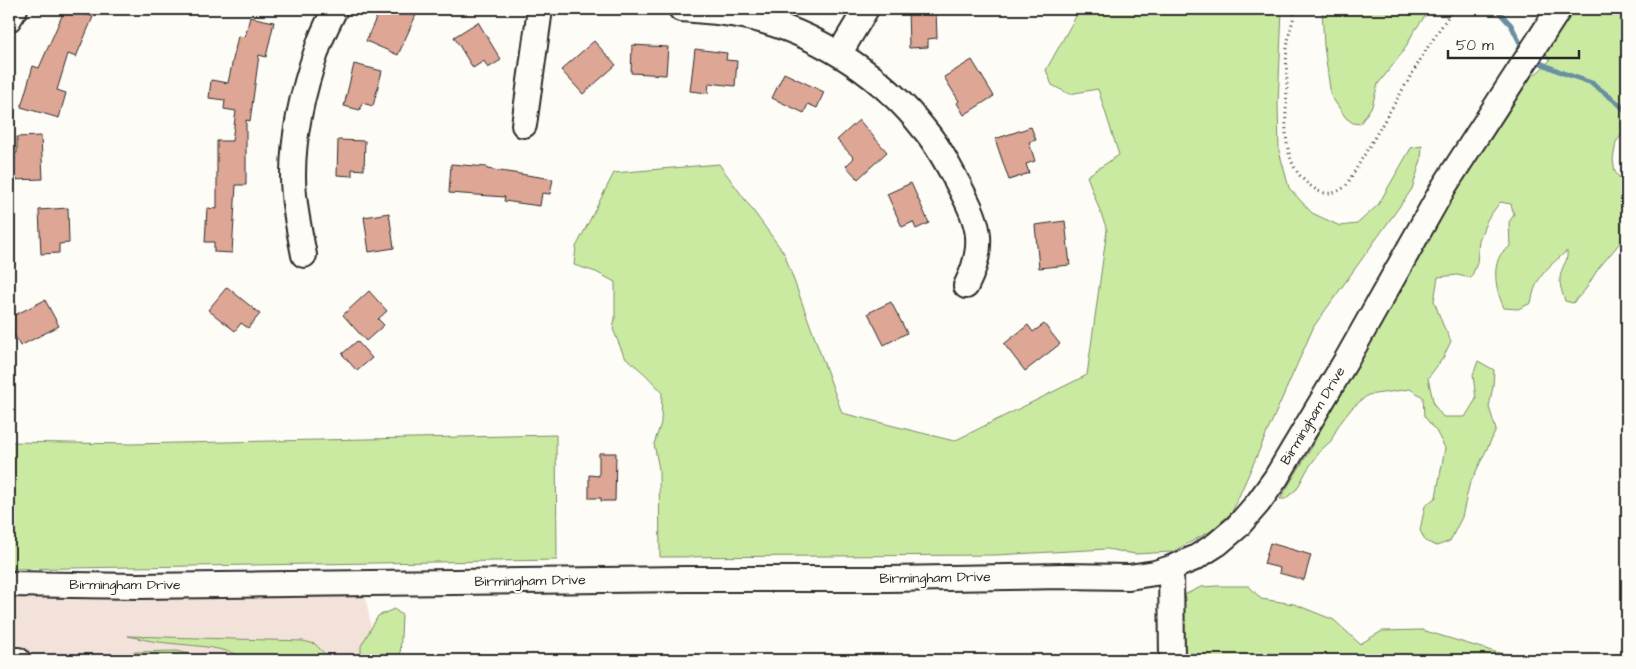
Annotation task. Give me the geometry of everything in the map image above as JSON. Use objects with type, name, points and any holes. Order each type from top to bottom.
[{"type":"street","points":[[9,19],[15,9]]},
{"type":"street","points":[[304,255],[296,213],[293,175],[296,142],[302,101],[318,46],[335,9]]},
{"type":"street","points":[[524,125],[540,9]]},
{"type":"street","points":[[682,9],[714,11],[764,21],[790,30],[816,41],[839,54],[865,72],[900,101],[925,130],[950,168],[970,207],[978,228],[979,249],[975,269],[966,286]]},
{"type":"street","points":[[839,54],[866,9]]},
{"type":"street","name":"Birmingham Drive","points":[[9,584],[138,586],[1128,576],[1155,573],[1171,568],[1195,558],[1237,527],[1276,478],[1348,359],[1445,185],[1559,9]]},
{"type":"street","points":[[1171,568],[1172,660]]},
{"type":"path","points":[[1295,9],[1287,52],[1286,131],[1288,148],[1291,161],[1297,173],[1305,182],[1320,192],[1329,194],[1338,192],[1346,186],[1426,50],[1453,9]]},
{"type":"shaded area","points":[[365,594],[377,660],[9,660],[9,595]]},
{"type":"green space","points":[[1080,9],[1282,9],[1278,104],[1279,151],[1289,188],[1312,213],[1340,226],[1357,224],[1378,205],[1411,148],[1422,146],[1421,160],[1412,189],[1314,326],[1232,512],[1211,531],[1172,552],[1135,554],[1107,549],[996,555],[660,557],[659,469],[654,444],[661,423],[662,392],[624,356],[613,329],[615,318],[615,282],[596,272],[574,265],[576,247],[614,173],[719,164],[784,253],[842,413],[954,441],[1087,375],[1107,230],[1087,176],[1119,155],[1098,89],[1069,94],[1052,85],[1046,70]]},
{"type":"green space","points":[[1322,9],[1430,9],[1413,33],[1403,52],[1378,84],[1372,106],[1360,124],[1353,123],[1346,118],[1331,96],[1324,46]]},
{"type":"green space","points":[[1576,9],[1627,9],[1627,128],[1616,142],[1613,160],[1615,172],[1627,187],[1627,230],[1624,238],[1573,303],[1565,301],[1560,283],[1567,251],[1543,273],[1536,286],[1531,303],[1518,309],[1504,308],[1497,289],[1496,267],[1501,254],[1510,246],[1509,222],[1514,215],[1511,204],[1500,202],[1487,220],[1479,240],[1477,263],[1471,278],[1457,275],[1438,277],[1434,301],[1451,341],[1443,358],[1428,378],[1434,405],[1443,417],[1465,417],[1476,399],[1473,375],[1478,361],[1494,370],[1489,407],[1496,430],[1469,486],[1462,517],[1450,541],[1437,546],[1425,541],[1420,530],[1425,506],[1436,497],[1445,448],[1436,431],[1424,416],[1423,397],[1410,389],[1368,395],[1352,408],[1338,426],[1331,441],[1321,450],[1307,470],[1297,489],[1285,499],[1280,499],[1312,447],[1328,414],[1456,185],[1522,82],[1538,72],[1550,60],[1545,53],[1550,43]]},
{"type":"green space","points":[[556,435],[557,560],[9,569],[9,442],[131,444]]},
{"type":"green space","points":[[1249,586],[1261,599],[1294,604],[1334,620],[1360,644],[1382,631],[1422,630],[1529,660],[1183,660],[1180,612],[1186,594],[1201,587]]},
{"type":"green space","points":[[394,609],[402,615],[400,660],[361,660],[361,646],[378,616]]},
{"type":"green space","points":[[128,636],[303,641],[315,644],[329,660],[249,660],[228,651],[194,645],[155,642]]},
{"type":"green space","points":[[177,651],[215,660],[109,659],[135,652]]},
{"type":"building","points":[[65,9],[73,9],[93,17],[76,57],[68,54],[57,90],[66,93],[59,118],[21,107],[33,66],[39,68]]},
{"type":"building","points":[[380,9],[402,9],[416,15],[398,55],[366,41]]},
{"type":"building","points":[[908,9],[936,9],[937,38],[928,39],[928,47],[909,48]]},
{"type":"building","points":[[250,17],[274,22],[266,57],[259,55],[250,121],[246,120],[246,185],[236,185],[232,253],[214,252],[214,242],[205,242],[207,208],[217,209],[217,141],[232,141],[236,111],[224,109],[225,100],[209,98],[211,80],[228,83],[238,36],[245,37]]},
{"type":"building","points":[[478,22],[501,60],[488,68],[484,61],[473,68],[454,37]]},
{"type":"building","points":[[594,41],[616,65],[583,94],[561,70]]},
{"type":"building","points":[[632,45],[668,47],[666,75],[631,73]]},
{"type":"building","points":[[695,49],[727,53],[726,60],[737,61],[735,86],[709,83],[708,93],[690,91]]},
{"type":"building","points":[[972,60],[994,96],[964,115],[957,103],[959,101],[944,77]]},
{"type":"building","points":[[354,64],[382,71],[373,106],[362,103],[360,110],[344,106]]},
{"type":"building","points":[[784,73],[824,92],[817,108],[808,104],[804,113],[772,98]]},
{"type":"building","points":[[859,120],[887,152],[858,179],[846,166],[854,158],[837,140]]},
{"type":"building","points":[[1031,127],[1036,140],[1029,142],[1035,161],[1026,164],[1029,173],[1009,180],[995,139]]},
{"type":"building","points":[[41,136],[43,179],[11,180],[10,154],[17,153],[17,137]]},
{"type":"building","points":[[338,140],[365,141],[364,170],[352,169],[352,176],[337,175]]},
{"type":"building","points":[[451,164],[487,167],[487,169],[553,179],[550,194],[542,193],[540,206],[504,201],[505,197],[449,193]]},
{"type":"building","points":[[911,183],[929,223],[916,229],[913,222],[902,227],[887,194]]},
{"type":"building","points":[[68,208],[69,243],[59,244],[59,253],[41,254],[39,210]]},
{"type":"building","points":[[389,213],[394,248],[369,252],[364,217]]},
{"type":"building","points":[[1065,221],[1070,265],[1039,268],[1035,225]]},
{"type":"building","points":[[227,287],[260,314],[248,328],[241,323],[235,331],[208,310]]},
{"type":"building","points":[[369,291],[387,311],[378,319],[384,325],[366,341],[343,315]]},
{"type":"building","points":[[45,300],[59,326],[20,346],[9,324],[9,318]]},
{"type":"building","points":[[891,302],[907,333],[884,345],[868,313]]},
{"type":"building","points":[[1044,324],[1060,344],[1025,371],[1004,344],[1028,325],[1033,332]]},
{"type":"building","points":[[357,341],[372,358],[357,371],[342,354]]},
{"type":"building","points":[[599,453],[616,453],[615,501],[601,501],[601,498],[589,498],[589,475],[599,476]]},
{"type":"building","points":[[1270,543],[1311,555],[1304,580],[1279,573],[1280,568],[1264,564]]},
{"type":"waterway","points":[[1496,9],[1511,25],[1520,43]]},
{"type":"waterway","points":[[1536,61],[1592,83],[1619,104],[1627,113]]}]
